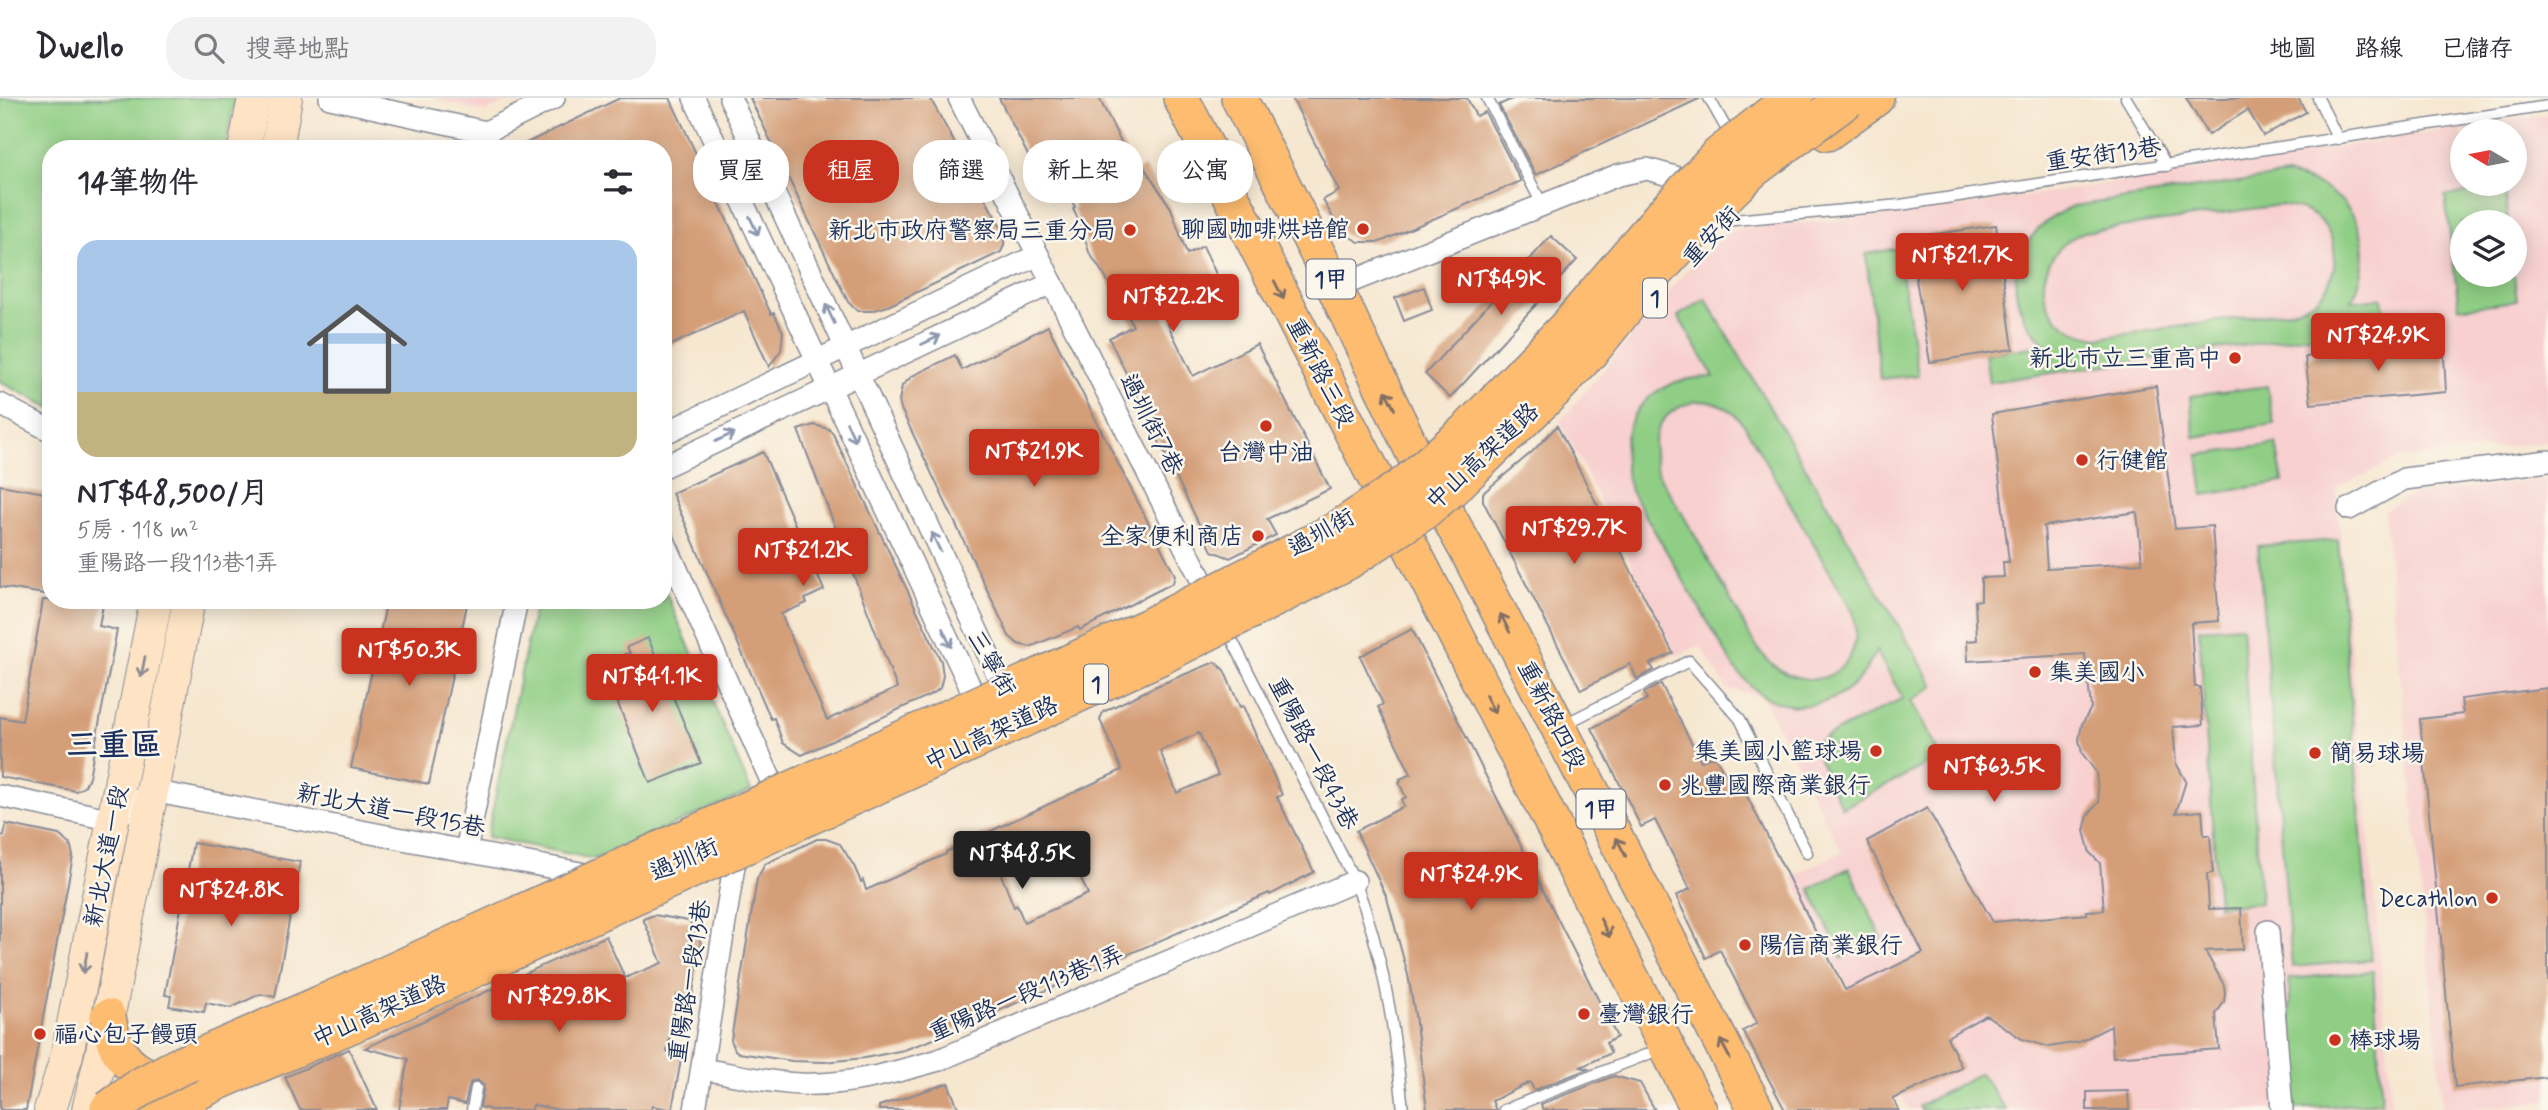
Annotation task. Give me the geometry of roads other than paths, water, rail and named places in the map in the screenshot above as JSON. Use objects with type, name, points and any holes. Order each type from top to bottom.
[{"type":"highway","name":"中山高架道路","points":[[109,1110],[142,1086],[176,1068],[361,988],[1148,628],[1337,531],[1407,484],[1470,429],[1570,325],[1661,218],[1718,157],[1793,98]]},
{"type":"highway","name":"中山高架道路","points":[[173,1098],[373,1014],[1146,661],[1301,585],[1355,555],[1420,513],[1454,486],[1554,389],[1642,286],[1727,193],[1752,169],[1848,98]]},
{"type":"main road","name":"重新路三段","points":[[1181,98],[1403,534]]},
{"type":"main road","name":"重新路三段","points":[[1239,98],[1443,508]]},
{"type":"main road","points":[[1418,462],[1688,187],[1727,130],[1769,98]]},
{"type":"main road","name":"重安街","points":[[1443,508],[1478,485],[1555,412],[1714,212],[1764,181],[1875,98]]},
{"type":"main road","name":"過圳街","points":[[132,1110],[173,1098],[749,829],[1001,729],[1217,602],[1248,574],[1356,514],[1418,462]]},
{"type":"main road","name":"過圳街","points":[[1217,602],[1264,610],[1403,534],[1443,508]]},
{"type":"main road","name":"重新路四段","points":[[1443,508],[1756,1110]]},
{"type":"main road","name":"重新路四段","points":[[1403,534],[1699,1110]]},
{"type":"main road","points":[[689,856],[712,850],[726,854],[734,866]]},
{"type":"main road","points":[[108,1017],[112,1039],[121,1056],[141,1073],[178,1081],[173,1098],[143,1110]]},
{"type":"street","points":[[246,140],[254,98]]},
{"type":"street","points":[[278,140],[286,98]]},
{"type":"street","points":[[330,98],[490,140],[554,98]]},
{"type":"street","name":"三寧街","points":[[694,98],[973,693],[1001,729]]},
{"type":"street","name":"三寧街","points":[[730,98],[1000,680],[1001,729]]},
{"type":"street","name":"過圳街7巷","points":[[959,98],[1217,602]]},
{"type":"street","points":[[1335,288],[1618,175],[1647,169],[1688,187]]},
{"type":"street","points":[[672,430],[1038,255]]},
{"type":"street","points":[[672,463],[1052,283]]},
{"type":"street","points":[[0,404],[42,426]]},
{"type":"street","points":[[2349,509],[2404,479],[2548,461]]},
{"type":"street","name":"重陽路一段13巷","points":[[672,558],[774,785],[749,829],[734,866],[695,1110]]},
{"type":"street","name":"新北大道一段","points":[[50,1110],[67,1055],[154,609]]},
{"type":"street","name":"新北大道一段","points":[[88,1110],[187,609]]},
{"type":"street","points":[[466,851],[515,609]]},
{"type":"street","points":[[0,796],[113,820],[152,791]]},
{"type":"street","name":"新北大道一段15巷","points":[[152,791],[580,873],[618,888]]},
{"type":"street","name":"重陽路一段113巷1弄","points":[[702,1069],[799,1084],[844,1083],[939,1060],[1355,881]]},
{"type":"street","points":[[2268,930],[2282,1110]]},
{"type":"lane","points":[[1487,98],[1542,204]]},
{"type":"lane","points":[[1709,98],[1727,130]]},
{"type":"lane","points":[[2126,98],[2167,166]]},
{"type":"lane","points":[[2318,98],[2338,139]]},
{"type":"lane","name":"重安街13巷","points":[[1714,212],[1900,205],[2338,139],[2548,102]]},
{"type":"lane","name":"重陽路一段43巷","points":[[1217,602],[1355,881],[1379,951],[1397,1045],[1404,1110]]},
{"type":"lane","points":[[1559,728],[1689,661],[1740,719],[1807,853]]},
{"type":"lane","points":[[1504,1110],[1667,1047]]},
{"type":"lane","points":[[472,1110],[476,1088]]},
{"type":"place","name":"聊國咖啡烘培館","points":[[1363,229]]},
{"type":"place","name":"新北市政府警察局三重分局","points":[[1130,230]]},
{"type":"place","name":"新北市立三重高中","points":[[2235,358]]},
{"type":"place","name":"台灣中油","points":[[1266,426]]},
{"type":"place","name":"行健館","points":[[2082,460]]},
{"type":"place","name":"全家便利商店","points":[[1258,536]]},
{"type":"place","name":"集美國小","points":[[2035,672]]},
{"type":"place","name":"集美國小籃球場","points":[[1876,751]]},
{"type":"place","name":"簡易球場","points":[[2315,753]]},
{"type":"place","name":"兆豐國際商業銀行","points":[[1665,785]]},
{"type":"place","name":"Decathlon","points":[[2492,898]]},
{"type":"place","name":"陽信商業銀行","points":[[1745,945]]},
{"type":"place","name":"臺灣銀行","points":[[1584,1014]]},
{"type":"place","name":"福心包子饅頭","points":[[40,1034]]},
{"type":"place","name":"棒球場","points":[[2335,1040]]},
{"type":"district","name":"三重區","points":[[114,744]]}]
